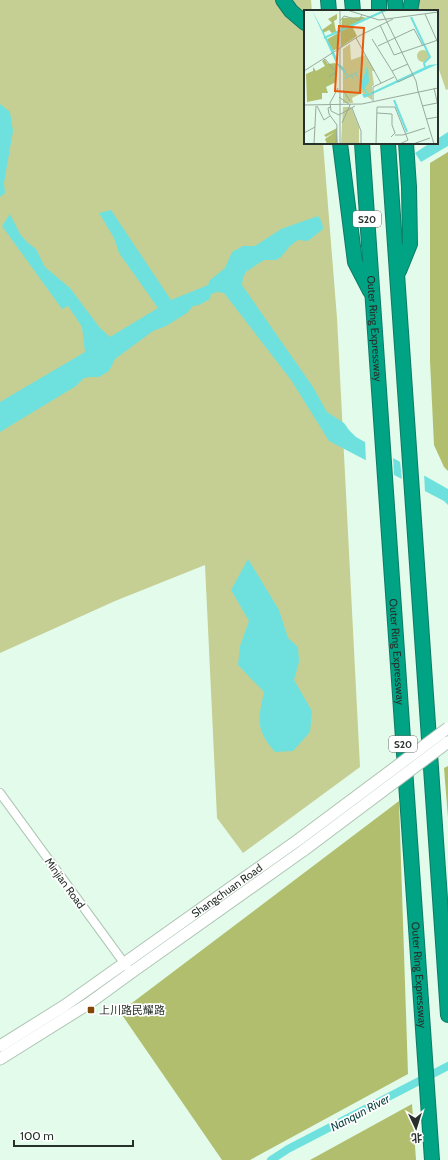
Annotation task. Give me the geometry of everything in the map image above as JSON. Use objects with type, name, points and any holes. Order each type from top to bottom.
[{"type":"highway","points":[[283,0],[291,11],[304,21]]},
{"type":"highway","points":[[294,0],[304,20]]},
{"type":"highway","points":[[328,0],[329,10]]},
{"type":"highway","points":[[352,0],[353,10]]},
{"type":"highway","points":[[395,0],[396,10]]},
{"type":"highway","points":[[410,10],[412,0]]},
{"type":"highway","points":[[340,144],[354,262],[372,294]]},
{"type":"highway","name":"Outer Ring Expressway","points":[[362,144],[432,1160]]},
{"type":"highway","name":"S20","points":[[388,144],[448,1015]]},
{"type":"highway","points":[[397,275],[410,244],[409,187],[406,144]]},
{"type":"street","name":"Shangchuan Road","points":[[0,1059],[88,1004],[132,972],[301,845],[448,728]]},
{"type":"street","name":"Shangchuan Road","points":[[0,1046],[64,1006],[123,964],[301,845],[448,742]]},
{"type":"street","name":"Minjian Road","points":[[0,793],[123,964],[132,972]]},
{"type":"green space","points":[[0,0],[311,0],[312,10],[304,10],[304,144],[323,144],[337,318],[360,767],[243,853],[217,818],[205,565],[115,601],[0,653]]},
{"type":"green space","points":[[413,0],[448,0],[448,89],[446,90],[438,67],[438,10],[414,10]]},
{"type":"green space","points":[[448,152],[448,471],[444,467],[434,445],[430,361],[430,163]]},
{"type":"green space","points":[[448,766],[448,818],[444,768]]},
{"type":"green space","points":[[399,801],[408,1074],[250,1160],[222,1160],[120,1012]]},
{"type":"green space","points":[[412,1104],[416,1160],[310,1160]]},
{"type":"water","points":[[0,104],[10,112],[13,131],[4,183],[5,193],[0,197]]},
{"type":"water","points":[[448,132],[448,146],[421,162],[415,153],[428,144],[438,144],[438,138]]},
{"type":"water","points":[[111,210],[171,300],[208,285],[210,280],[225,268],[232,252],[243,246],[255,246],[281,229],[318,216],[322,222],[323,229],[308,241],[298,240],[276,260],[264,260],[247,271],[243,277],[242,285],[313,387],[327,412],[344,423],[356,437],[448,489],[448,505],[444,501],[329,441],[291,380],[224,293],[217,292],[211,294],[210,299],[199,305],[193,306],[187,313],[166,326],[153,331],[115,359],[109,371],[99,377],[84,378],[76,386],[0,432],[0,402],[85,352],[82,327],[68,306],[62,309],[2,226],[10,214],[20,234],[36,249],[45,267],[70,288],[100,328],[110,337],[158,308],[119,253],[114,238],[99,213]]},
{"type":"water","points":[[248,559],[279,610],[288,638],[298,647],[299,662],[294,680],[312,711],[310,732],[293,751],[275,752],[264,737],[260,724],[260,710],[264,692],[238,665],[240,646],[249,621],[231,590]]},
{"type":"pier","points":[[365,440],[393,456],[394,477],[366,463]]},
{"type":"pier","points":[[400,460],[424,473],[425,493],[402,481]]},
{"type":"waterway","name":"Nanqun River","points":[[271,1160],[288,1149],[448,1066]]},
{"type":"place","name":"上川路民耀路","points":[[91,1010]]}]
